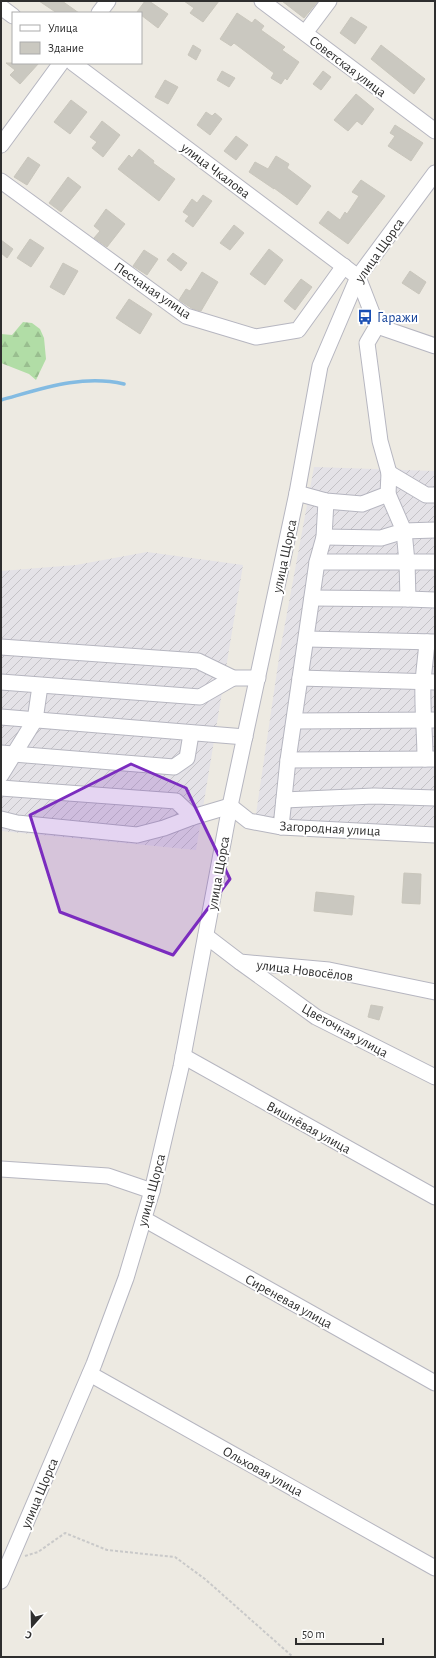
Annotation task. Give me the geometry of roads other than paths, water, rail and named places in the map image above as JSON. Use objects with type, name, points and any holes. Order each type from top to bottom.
[{"type":"street","points":[[100,12],[108,1]]},
{"type":"street","name":"Советская улица","points":[[262,1],[435,131]]},
{"type":"street","points":[[305,34],[329,1]]},
{"type":"street","points":[[1,7],[12,15]]},
{"type":"street","points":[[1,145],[60,64]]},
{"type":"street","name":"улица Чкалова","points":[[74,64],[358,277]]},
{"type":"street","name":"улица Щорса","points":[[1,1581],[90,1374],[126,1278],[152,1191],[183,1056],[230,806],[297,494],[320,366],[358,277],[435,173]]},
{"type":"street","name":"Песчаная улица","points":[[1,180],[186,316],[256,337],[298,330],[344,266]]},
{"type":"street","points":[[358,277],[378,326],[435,346]]},
{"type":"street","points":[[378,326],[367,343],[380,441],[389,473],[388,494],[404,531],[408,599]]},
{"type":"street","points":[[389,473],[426,495],[435,495]]},
{"type":"street","points":[[297,494],[326,501],[362,504],[388,494]]},
{"type":"street","points":[[281,826],[288,760],[295,721],[317,562],[324,537],[326,501]]},
{"type":"street","points":[[324,537],[381,538],[404,531],[435,530]]},
{"type":"street","points":[[317,562],[435,562]]},
{"type":"street","points":[[312,598],[435,600]]},
{"type":"street","points":[[288,760],[430,759],[425,731],[429,720],[431,642],[307,639]]},
{"type":"street","points":[[1,647],[198,661],[233,678],[258,678]]},
{"type":"street","points":[[1,682],[200,697],[233,678]]},
{"type":"street","points":[[300,678],[429,682]]},
{"type":"street","points":[[1,775],[8,753],[35,720],[40,686]]},
{"type":"street","points":[[1,717],[245,738]]},
{"type":"street","points":[[295,721],[429,720]]},
{"type":"street","points":[[8,753],[174,767],[188,758],[191,734]]},
{"type":"street","points":[[1,788],[176,801],[193,817]]},
{"type":"street","points":[[284,800],[374,796],[435,798]]},
{"type":"street","points":[[1,819],[17,823],[137,835],[164,828],[193,817],[230,806]]},
{"type":"street","name":"Загородная улица","points":[[230,806],[249,821],[281,826],[435,835]]},
{"type":"street","name":"улица Новосёлов","points":[[206,936],[240,962],[329,970],[435,992]]},
{"type":"street","name":"Цветочная улица","points":[[240,962],[316,1018],[435,1077]]},
{"type":"street","name":"Вишнёвая улица","points":[[183,1056],[435,1197]]},
{"type":"street","points":[[1,1169],[108,1176],[152,1191]]},
{"type":"street","name":"Сиреневая улица","points":[[144,1219],[435,1383]]},
{"type":"street","name":"Ольховая улица","points":[[90,1374],[435,1568]]},
{"type":"waterway","points":[[1,400],[46,387],[77,382],[108,381],[124,384]]},
{"type":"place","name":"Гаражи","points":[[365,317]]}]
